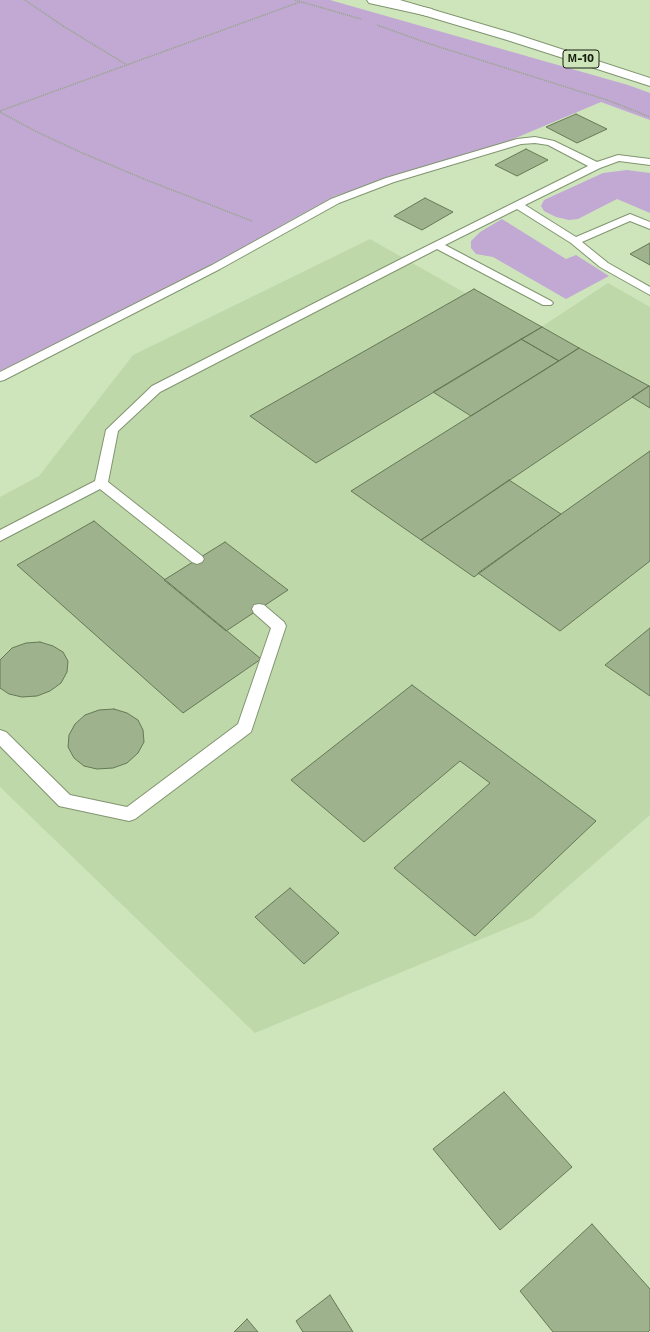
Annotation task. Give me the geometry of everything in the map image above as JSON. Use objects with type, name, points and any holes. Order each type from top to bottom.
[{"type":"main road","points":[[373,0],[428,12]]},
{"type":"main road","name":"М-10","points":[[386,0],[512,37],[650,82]]},
{"type":"main road","name":"М-10","points":[[391,0],[428,12]]},
{"type":"lane","points":[[0,377],[216,267],[335,201],[390,180],[520,141],[535,140],[551,143],[568,150],[596,166]]},
{"type":"lane","points":[[0,536],[101,482],[112,430],[156,389],[437,245],[596,166],[618,158],[650,162]]},
{"type":"lane","points":[[517,205],[575,241],[604,265],[650,292]]},
{"type":"lane","points":[[575,241],[630,217],[650,226]]},
{"type":"lane","points":[[437,245],[547,303]]},
{"type":"lane","points":[[101,482],[197,559]]},
{"type":"lane","points":[[0,736],[65,801],[129,814],[245,728],[279,626],[259,609]]},
{"type":"path","points":[[25,0],[63,26],[128,65]]},
{"type":"path","points":[[294,0],[362,19]]},
{"type":"path","points":[[0,111],[301,2]]},
{"type":"path","points":[[376,24],[427,43],[610,101],[650,117]]},
{"type":"path","points":[[0,111],[34,131],[80,152],[144,179],[280,232]]},
{"type":"shaded area","points":[[0,0],[330,0],[628,85],[650,93],[650,120],[601,102],[499,145],[335,196],[284,224],[242,250],[63,342],[0,371]]},
{"type":"shaded area","points":[[627,170],[650,173],[650,213],[617,199],[578,219],[569,220],[556,217],[544,211],[541,206],[544,200],[603,173]]},
{"type":"shaded area","points":[[502,219],[566,259],[576,255],[609,276],[566,299],[493,257],[476,254],[471,248],[471,241],[480,232]]},
{"type":"shaded area","points":[[370,239],[467,294],[474,289],[541,327],[608,283],[650,307],[650,815],[532,918],[255,1033],[0,787],[0,497],[39,476],[133,355]]},
{"type":"building","points":[[576,114],[607,129],[577,143],[546,127]]},
{"type":"building","points":[[526,149],[548,160],[517,176],[495,165]]},
{"type":"building","points":[[425,198],[453,212],[422,230],[394,216]]},
{"type":"building","points":[[650,243],[650,265],[630,254]]},
{"type":"building","points":[[474,289],[542,327],[316,463],[250,416]]},
{"type":"building","points":[[542,327],[579,348],[559,361],[521,339]]},
{"type":"building","points":[[521,339],[559,361],[471,416],[433,392]]},
{"type":"building","points":[[579,348],[649,386],[421,540],[351,491]]},
{"type":"building","points":[[649,386],[650,387],[650,408],[632,397]]},
{"type":"building","points":[[650,451],[650,561],[560,631],[478,573]]},
{"type":"building","points":[[509,480],[561,514],[474,577],[421,540]]},
{"type":"building","points":[[94,521],[261,659],[183,713],[17,565]]},
{"type":"building","points":[[225,542],[288,590],[226,631],[164,580]]},
{"type":"building","points":[[650,628],[650,696],[605,665]]},
{"type":"building","points":[[40,642],[53,646],[63,652],[68,661],[67,672],[61,683],[50,691],[37,696],[22,697],[9,694],[0,688],[0,660],[12,648],[26,643]]},
{"type":"building","points":[[412,685],[596,821],[475,936],[394,868],[490,783],[460,761],[364,842],[291,780]]},
{"type":"building","points":[[114,709],[127,713],[138,720],[143,730],[144,742],[138,753],[127,763],[113,768],[97,769],[84,766],[74,758],[68,747],[69,735],[75,724],[85,715],[99,710]]},
{"type":"building","points":[[290,888],[339,933],[304,964],[255,917]]},
{"type":"building","points":[[504,1092],[572,1167],[500,1230],[433,1149]]},
{"type":"building","points":[[592,1224],[650,1289],[650,1330],[648,1332],[553,1332],[520,1291]]},
{"type":"building","points":[[330,1295],[353,1332],[303,1332],[296,1321]]},
{"type":"building","points":[[247,1319],[258,1332],[234,1332]]}]
